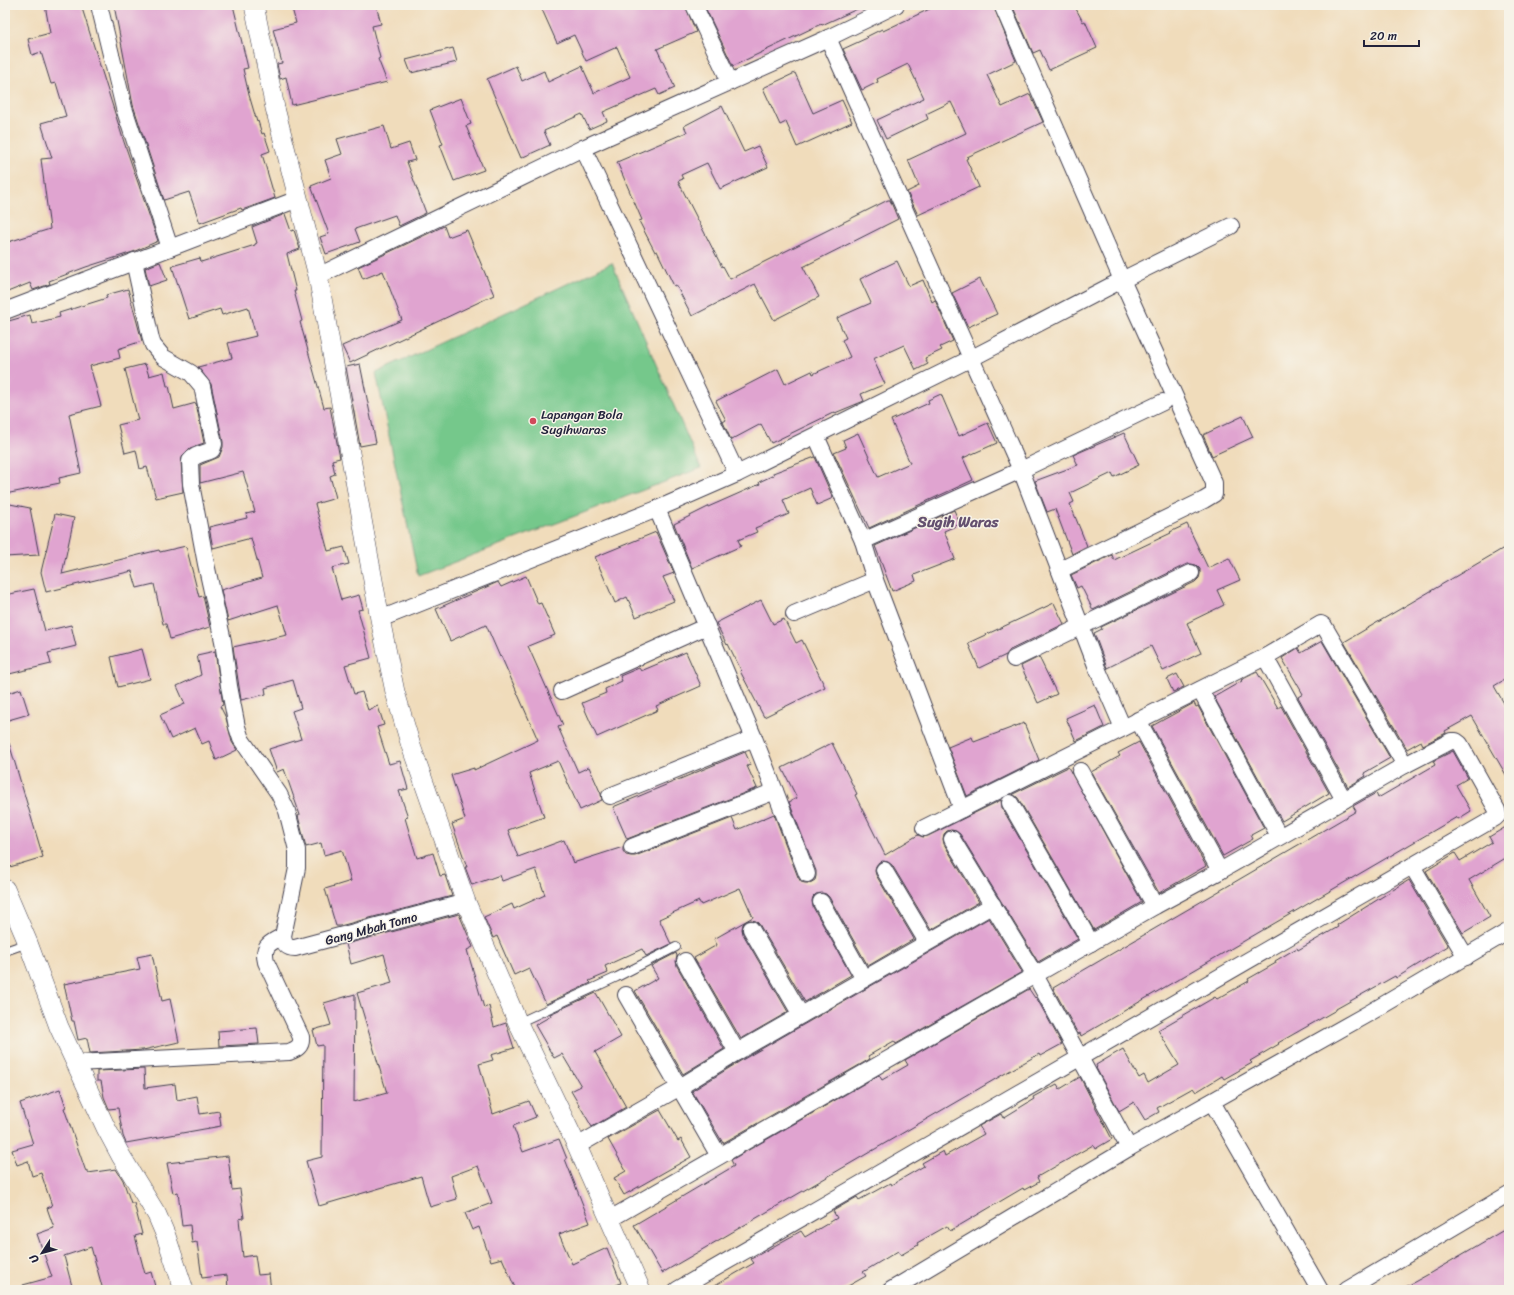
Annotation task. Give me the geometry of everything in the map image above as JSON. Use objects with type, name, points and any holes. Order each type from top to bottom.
[{"type":"street","points":[[99,5],[124,108],[170,248]]},
{"type":"street","points":[[254,5],[275,108],[318,276],[380,619],[396,692],[411,746],[466,902],[518,1023],[577,1146],[642,1290]]},
{"type":"street","points":[[694,5],[730,82]]},
{"type":"street","points":[[318,276],[583,148],[828,38],[896,5]]},
{"type":"street","points":[[1002,5],[1122,280],[1214,484],[1214,494],[1209,498],[1060,570]]},
{"type":"street","points":[[828,38],[1021,470],[1097,668],[1123,728]]},
{"type":"street","points":[[583,148],[737,474]]},
{"type":"street","points":[[5,311],[298,199]]},
{"type":"street","points":[[380,619],[657,509],[737,474],[972,358],[1122,280],[1231,226]]},
{"type":"street","points":[[76,1064],[289,1052],[294,1050],[302,1042],[298,1027],[266,962],[264,950],[275,941],[297,868],[297,850],[287,810],[279,794],[241,739],[237,728],[229,686],[223,641],[206,564],[191,484],[190,461],[192,458],[200,454],[212,450],[214,444],[204,390],[198,379],[192,373],[163,356],[153,345],[148,332],[134,261]]},
{"type":"street","points":[[863,541],[1021,470],[1163,402]]},
{"type":"street","points":[[816,436],[863,541],[875,580],[962,809]]},
{"type":"street","points":[[657,509],[754,738],[807,874]]},
{"type":"street","points":[[1014,659],[1191,573]]},
{"type":"street","points":[[794,614],[875,580]]},
{"type":"street","points":[[924,828],[1265,657],[1320,625],[1323,625],[1405,765]]},
{"type":"street","points":[[562,691],[707,626]]},
{"type":"street","points":[[1265,657],[1344,800]]},
{"type":"street","points":[[1200,690],[1279,836]]},
{"type":"street","points":[[1138,720],[1220,871]]},
{"type":"street","points":[[610,796],[754,738]]},
{"type":"street","points":[[610,1219],[1155,906],[1220,871],[1405,765],[1451,741],[1456,741],[1460,744],[1497,810],[1498,815],[1495,818],[676,1290]]},
{"type":"street","points":[[1080,771],[1155,906]]},
{"type":"street","points":[[632,847],[775,791]]},
{"type":"street","points":[[1010,803],[1091,943]]},
{"type":"street","points":[[952,839],[1035,975],[1129,1148]]},
{"type":"street","points":[[1412,866],[1466,957]]},
{"type":"street","points":[[884,870],[927,942]]},
{"type":"street","points":[[5,889],[28,943],[59,1027],[121,1156],[157,1215],[166,1236],[184,1290]]},
{"type":"street","name":"Gang Mbah Tomo","points":[[275,941],[284,942],[287,946],[295,948],[466,902]]},
{"type":"street","points":[[821,902],[864,979]]},
{"type":"street","points":[[577,1146],[993,905]]},
{"type":"street","points":[[752,930],[801,1015]]},
{"type":"street","points":[[900,1288],[1129,1148],[1466,957],[1509,931]]},
{"type":"street","points":[[685,960],[737,1052]]},
{"type":"street","points":[[626,995],[720,1156]]},
{"type":"street","points":[[1212,1102],[1320,1290]]},
{"type":"street","points":[[1347,1290],[1509,1194]]},
{"type":"lane","points":[[5,951],[28,943]]},
{"type":"lane","points":[[518,1023],[617,977],[676,947]]},
{"type":"green space","name":"Lapangan Bola Sugihwaras","points":[[612,263],[701,468],[418,576],[376,373]]},
{"type":"building","points":[[45,5],[81,5],[124,142],[158,241],[133,252],[49,281],[50,284],[33,290],[30,283],[5,293],[5,243],[50,229],[41,159],[52,158],[41,123],[66,116],[56,83],[51,84],[41,52],[32,55],[28,39],[50,33]]},
{"type":"building","points":[[114,5],[233,5],[248,68],[243,69],[249,95],[257,122],[258,121],[262,134],[264,133],[270,151],[262,154],[275,198],[242,210],[241,208],[200,223],[189,192],[164,200],[133,105]]},
{"type":"building","points":[[291,5],[376,5],[381,24],[372,26],[380,58],[378,59],[387,82],[292,105],[286,77],[280,79],[277,64],[282,63],[273,29],[296,23]]},
{"type":"building","points":[[540,5],[685,5],[696,32],[657,49],[675,88],[659,95],[656,89],[603,112],[607,121],[589,129],[582,114],[544,131],[550,145],[521,158],[487,79],[516,66],[522,81],[544,71],[548,82],[582,66],[594,93],[630,77],[617,47],[586,61],[574,35],[557,43]]},
{"type":"building","points":[[704,5],[866,5],[822,25],[821,24],[733,66]]},
{"type":"building","points":[[938,5],[993,5],[1016,61],[987,75],[1002,107],[1030,94],[1043,122],[967,157],[968,158],[966,159],[979,187],[918,215],[907,192],[919,186],[908,160],[966,133],[951,102],[926,114],[928,119],[886,139],[877,120],[924,98],[908,64],[877,79],[878,82],[862,90],[843,49],[882,29],[883,31]]},
{"type":"building","points":[[1012,5],[1074,5],[1083,22],[1085,21],[1097,48],[1049,70],[1040,50],[1033,53]]},
{"type":"building","points":[[453,48],[457,62],[411,73],[406,60]]},
{"type":"building","points":[[795,73],[813,113],[842,100],[852,122],[797,147],[786,122],[780,125],[763,88]]},
{"type":"building","points":[[461,98],[471,124],[466,126],[484,170],[454,181],[440,145],[443,144],[430,110]]},
{"type":"building","points":[[722,106],[744,152],[758,146],[768,167],[720,189],[707,163],[681,175],[683,179],[678,181],[722,267],[723,266],[730,279],[888,200],[890,200],[898,219],[803,267],[819,297],[774,320],[755,284],[692,316],[639,221],[642,220],[617,162],[687,132],[684,126]]},
{"type":"building","points":[[384,126],[391,149],[409,143],[415,160],[407,162],[426,213],[399,226],[395,215],[355,229],[360,242],[326,254],[320,237],[329,234],[311,186],[331,178],[325,160],[342,154],[337,139]]},
{"type":"building","points":[[285,214],[291,231],[294,230],[300,249],[287,254],[296,291],[294,291],[302,321],[300,322],[324,408],[330,407],[340,458],[332,460],[335,474],[330,476],[336,498],[315,504],[328,551],[344,547],[349,564],[332,568],[341,600],[359,595],[363,609],[358,610],[371,658],[345,665],[354,694],[362,692],[368,710],[378,706],[384,725],[377,727],[389,764],[400,761],[408,789],[399,791],[408,817],[405,818],[417,858],[433,853],[440,876],[445,875],[452,896],[340,926],[336,926],[325,889],[351,881],[342,850],[324,855],[321,843],[306,847],[298,816],[300,815],[284,769],[277,772],[269,749],[301,739],[292,711],[301,708],[293,680],[265,688],[266,694],[241,700],[233,647],[287,635],[278,605],[228,621],[221,590],[262,578],[251,538],[213,548],[209,527],[247,518],[246,514],[255,512],[243,472],[200,483],[200,465],[219,457],[223,447],[223,442],[211,384],[198,367],[232,358],[228,343],[256,336],[248,307],[222,315],[220,309],[189,319],[172,266],[200,258],[201,262],[255,245],[257,243],[252,227]]},
{"type":"building","points":[[444,226],[448,237],[467,230],[494,295],[350,363],[342,346],[402,320],[383,271],[363,279],[358,267]]},
{"type":"building","points":[[897,261],[909,286],[923,280],[932,302],[935,300],[953,341],[940,347],[942,350],[925,358],[928,364],[916,370],[904,345],[873,359],[885,384],[861,394],[864,401],[835,412],[771,443],[761,424],[731,440],[723,422],[726,420],[716,401],[778,369],[785,384],[812,371],[813,374],[850,357],[842,340],[846,338],[837,318],[871,303],[860,279]]},
{"type":"building","points":[[160,262],[167,280],[149,286],[145,268]]},
{"type":"building","points":[[980,279],[997,314],[968,327],[952,293]]},
{"type":"building","points":[[128,289],[142,341],[118,349],[120,358],[90,366],[101,406],[69,414],[81,473],[59,478],[60,483],[5,494],[5,322],[30,315],[32,324],[60,317],[59,313],[107,298],[106,295]]},
{"type":"building","points":[[145,364],[149,376],[164,372],[174,409],[196,403],[204,443],[190,448],[183,455],[181,461],[183,492],[156,498],[147,467],[140,469],[136,450],[125,453],[118,425],[138,420],[125,369]]},
{"type":"building","points":[[360,364],[376,443],[360,446],[346,367]]},
{"type":"building","points":[[941,394],[959,436],[988,423],[997,443],[963,458],[973,480],[869,528],[834,453],[846,448],[843,440],[858,433],[878,477],[910,463],[891,420],[929,403],[928,400]]},
{"type":"building","points":[[1243,416],[1253,437],[1212,456],[1203,435]]},
{"type":"building","points":[[1124,433],[1139,465],[1114,477],[1112,473],[1070,493],[1074,502],[1070,504],[1087,546],[1072,554],[1055,509],[1047,512],[1035,481],[1078,465],[1073,455]]},
{"type":"building","points":[[815,457],[833,498],[817,505],[810,488],[783,500],[789,514],[755,528],[757,532],[738,540],[741,546],[692,568],[674,524],[760,484],[759,482],[774,475],[773,473]]},
{"type":"building","points":[[5,503],[30,508],[39,555],[5,557]]},
{"type":"building","points":[[954,510],[960,524],[944,531],[955,559],[914,575],[916,581],[892,591],[875,546]]},
{"type":"building","points":[[55,514],[74,518],[62,574],[159,550],[160,552],[186,546],[199,597],[203,596],[210,627],[170,639],[166,624],[163,624],[154,584],[137,588],[132,571],[46,592],[41,572]]},
{"type":"building","points":[[1187,524],[1208,568],[1229,558],[1240,580],[1217,590],[1224,605],[1187,623],[1201,653],[1163,671],[1151,646],[1107,668],[1094,633],[1102,629],[1101,627],[1195,582],[1199,578],[1200,569],[1196,565],[1187,564],[1093,610],[1081,586],[1077,588],[1071,575],[1112,555],[1114,560]]},
{"type":"building","points":[[656,532],[674,573],[663,577],[674,601],[636,617],[627,597],[615,603],[595,557]]},
{"type":"building","points":[[1509,545],[1509,677],[1494,686],[1509,712],[1509,780],[1472,716],[1445,731],[1446,733],[1423,745],[1421,741],[1407,749],[1344,642]]},
{"type":"building","points":[[526,576],[538,604],[541,603],[555,635],[528,646],[563,725],[558,727],[578,772],[589,767],[601,794],[602,800],[580,810],[558,761],[529,773],[544,817],[508,830],[518,857],[564,840],[573,863],[623,847],[623,851],[626,855],[635,856],[732,818],[737,830],[774,814],[798,877],[801,882],[810,883],[815,880],[816,871],[789,802],[797,798],[782,768],[832,743],[857,794],[855,795],[885,855],[918,835],[923,837],[928,836],[1001,800],[1002,808],[1078,939],[1038,962],[960,834],[951,830],[944,834],[944,844],[979,902],[931,930],[892,865],[888,862],[879,862],[876,866],[876,875],[914,939],[868,966],[829,897],[822,893],[816,894],[812,901],[813,907],[851,975],[805,1002],[759,924],[756,921],[746,921],[743,924],[743,934],[788,1012],[741,1039],[694,958],[717,945],[714,939],[753,917],[740,888],[701,905],[699,901],[659,919],[671,944],[646,956],[642,949],[605,966],[608,973],[589,981],[591,983],[546,1004],[529,968],[514,975],[497,936],[493,938],[484,917],[512,904],[514,909],[545,895],[536,869],[502,881],[500,875],[472,885],[452,824],[465,819],[451,775],[474,768],[474,770],[538,740],[486,625],[450,641],[436,609],[498,582],[501,587]]},
{"type":"building","points":[[34,589],[45,631],[71,625],[76,646],[48,653],[51,664],[5,675],[5,595]]},
{"type":"building","points":[[761,600],[773,624],[784,619],[796,643],[802,640],[825,687],[764,717],[716,623]]},
{"type":"building","points":[[1054,603],[1064,624],[1010,650],[1006,655],[979,668],[968,643]]},
{"type":"building","points":[[1322,641],[1390,758],[1364,773],[1366,776],[1348,787],[1298,697],[1303,694],[1282,658],[1298,648],[1301,653]]},
{"type":"building","points":[[142,649],[150,679],[118,687],[111,657]]},
{"type":"building","points":[[215,651],[223,705],[220,706],[226,718],[232,742],[237,750],[216,760],[209,741],[202,744],[195,728],[171,739],[160,715],[185,704],[177,686],[201,675],[197,655]]},
{"type":"building","points":[[686,652],[701,686],[656,706],[658,710],[597,737],[582,703],[606,693],[605,689],[622,681],[620,676],[639,668],[641,671]]},
{"type":"building","points":[[1039,657],[1057,694],[1038,703],[1021,666]]},
{"type":"building","points":[[1257,672],[1278,708],[1281,706],[1329,793],[1282,821],[1214,697]]},
{"type":"building","points":[[1177,674],[1184,687],[1173,692],[1167,679]]},
{"type":"building","points":[[21,689],[29,714],[5,721],[5,694]]},
{"type":"building","points":[[1194,703],[1196,707],[1198,706],[1264,828],[1251,835],[1253,839],[1223,856],[1152,726]]},
{"type":"building","points":[[1095,705],[1104,727],[1076,741],[1066,718]]},
{"type":"building","points":[[1024,723],[1039,760],[967,796],[948,747],[972,737],[974,742]]},
{"type":"building","points":[[1139,742],[1206,866],[1159,893],[1091,772],[1120,756],[1118,753]]},
{"type":"building","points":[[9,743],[43,857],[10,867],[5,852],[5,744]]},
{"type":"building","points":[[1453,751],[1468,778],[1456,785],[1471,811],[1458,819],[1457,817],[1081,1036],[1080,1033],[1078,1034],[1053,988],[1353,813],[1356,811],[1353,806],[1376,793],[1378,798],[1435,765],[1433,761]]},
{"type":"building","points":[[745,752],[751,765],[747,766],[757,788],[627,839],[613,807]]},
{"type":"building","points":[[1068,767],[1142,902],[1094,930],[1018,798],[1013,794]]},
{"type":"building","points":[[1509,825],[1509,856],[1469,880],[1490,917],[1463,933],[1426,871],[1455,853],[1460,861],[1492,842],[1489,837]]},
{"type":"building","points":[[1409,880],[1448,946],[1396,978],[1395,976],[1278,1043],[1279,1044],[1250,1061],[1252,1063],[1224,1079],[1222,1076],[1196,1092],[1193,1088],[1157,1108],[1159,1112],[1145,1120],[1134,1102],[1119,1111],[1096,1068],[1096,1065],[1123,1049],[1139,1078],[1144,1075],[1148,1083],[1179,1065],[1158,1030],[1215,997],[1217,999],[1249,981],[1248,979],[1276,963],[1275,961],[1297,948],[1298,950],[1338,927],[1337,925]]},
{"type":"building","points":[[459,914],[473,947],[467,950],[484,1008],[489,1006],[494,1027],[506,1023],[514,1048],[491,1055],[493,1060],[479,1064],[493,1114],[529,1101],[536,1117],[513,1126],[523,1152],[559,1139],[567,1159],[565,1159],[590,1223],[559,1234],[572,1264],[607,1248],[621,1283],[605,1290],[516,1290],[502,1258],[491,1261],[479,1227],[472,1230],[465,1213],[492,1203],[478,1166],[451,1176],[457,1199],[430,1207],[421,1176],[319,1206],[306,1161],[322,1157],[323,1045],[317,1046],[313,1030],[331,1025],[324,1003],[355,994],[354,1102],[387,1093],[357,993],[392,983],[384,954],[351,964],[346,944]]},
{"type":"building","points":[[989,918],[1022,972],[896,1044],[894,1041],[868,1056],[870,1059],[723,1143],[692,1091],[742,1060]]},
{"type":"building","points":[[676,953],[677,966],[724,1049],[683,1074],[635,991],[658,978],[651,966]]},
{"type":"building","points":[[152,954],[162,1001],[170,999],[179,1042],[143,1050],[90,1053],[87,1038],[78,1040],[74,1021],[72,1021],[64,984],[140,969],[137,957]]},
{"type":"building","points":[[1029,989],[1035,998],[1036,997],[1062,1044],[1040,1056],[1039,1054],[1011,1070],[662,1273],[634,1225],[734,1166],[731,1160],[879,1075],[882,1080],[908,1065],[905,1060]]},
{"type":"building","points":[[596,993],[621,1037],[595,1052],[626,1107],[592,1127],[571,1091],[581,1086],[562,1054],[554,1058],[535,1025],[551,1016],[550,1014]]},
{"type":"building","points":[[257,1028],[259,1044],[219,1046],[218,1031]]},
{"type":"building","points":[[144,1069],[145,1088],[175,1084],[177,1100],[197,1096],[200,1114],[219,1111],[221,1126],[126,1143],[123,1136],[118,1108],[109,1109],[104,1097],[101,1081],[97,1081],[97,1071]]},
{"type":"building","points":[[1080,1077],[1112,1139],[1095,1149],[1093,1145],[1037,1177],[1039,1182],[1024,1190],[1023,1188],[950,1231],[947,1226],[917,1243],[918,1245],[901,1255],[898,1251],[863,1272],[866,1276],[841,1290],[707,1290],[754,1263],[751,1259],[801,1231],[805,1237],[837,1218],[833,1211],[857,1197],[859,1200],[890,1183],[891,1185],[924,1166],[922,1163],[943,1151],[945,1156],[984,1134],[979,1126],[1001,1114],[1003,1118],[1034,1099],[1033,1097],[1057,1084],[1060,1089]]},
{"type":"building","points":[[60,1089],[66,1107],[64,1108],[86,1171],[88,1170],[88,1173],[116,1169],[123,1180],[131,1203],[134,1203],[142,1234],[135,1236],[145,1274],[151,1272],[156,1290],[103,1290],[91,1247],[64,1256],[73,1290],[23,1290],[23,1285],[52,1277],[37,1234],[54,1228],[47,1208],[52,1206],[41,1173],[32,1176],[28,1161],[17,1165],[12,1150],[33,1144],[20,1103]]},
{"type":"building","points":[[660,1110],[678,1141],[681,1139],[691,1157],[624,1195],[614,1178],[626,1171],[608,1139]]},
{"type":"building","points":[[228,1156],[232,1190],[240,1189],[244,1218],[239,1219],[243,1257],[255,1255],[258,1275],[269,1274],[271,1290],[228,1290],[227,1275],[202,1278],[197,1242],[192,1243],[190,1225],[182,1226],[178,1192],[173,1193],[167,1163]]},
{"type":"building","points":[[1509,1227],[1509,1290],[1400,1290],[1427,1275]]},
{"type":"place","name":"Lapangan Bola Sugihwaras","points":[[533,421]]},
{"type":"district","name":"Sugih Waras","points":[[958,522]]}]
